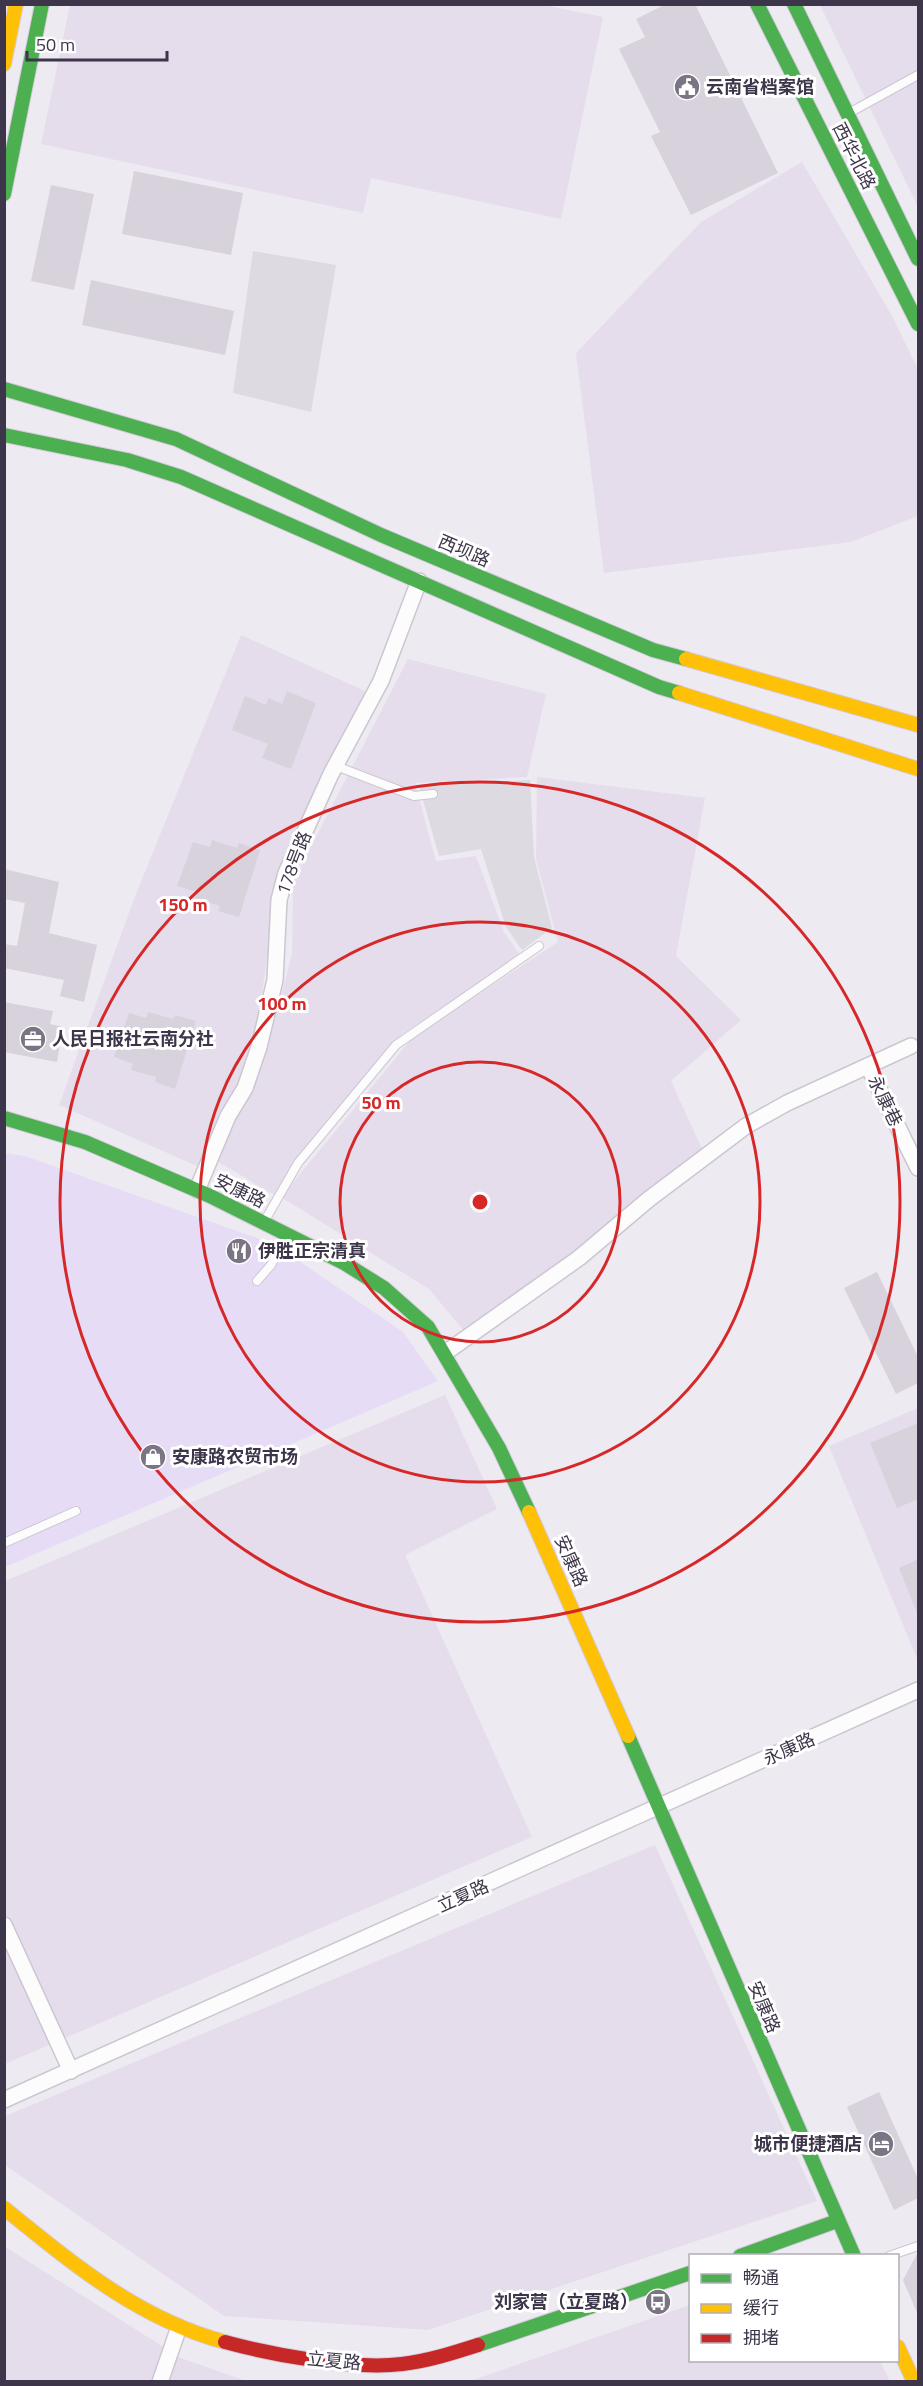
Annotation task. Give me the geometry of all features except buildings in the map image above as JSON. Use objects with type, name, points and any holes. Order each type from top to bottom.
[{"type":"street","points":[[4,64],[16,4]]},
{"type":"street","points":[[4,194],[42,4]]},
{"type":"street","name":"西华北路","points":[[757,4],[918,324]]},
{"type":"street","name":"西华北路","points":[[794,4],[918,259]]},
{"type":"street","name":"西坝路","points":[[4,389],[176,439],[381,535],[653,650],[918,724]]},
{"type":"street","points":[[4,435],[127,460],[181,477],[659,687],[918,770]]},
{"type":"street","name":"178号路","points":[[197,1190],[228,1116],[245,1088],[259,1047],[275,980],[279,900],[286,873],[336,766],[381,681],[419,581]]},
{"type":"street","points":[[445,1353],[579,1258],[658,1192],[746,1126],[787,1103],[911,1046]]},
{"type":"street","name":"永康巷","points":[[868,1066],[918,1168]]},
{"type":"street","name":"安康路","points":[[4,1118],[86,1142],[264,1222],[344,1263],[384,1288],[428,1327],[499,1448],[562,1584],[853,2254]]},
{"type":"street","name":"永康路","points":[[659,1809],[918,1690]]},
{"type":"street","name":"立夏路","points":[[4,2100],[659,1809]]},
{"type":"street","points":[[4,1925],[71,2071]]},
{"type":"street","name":"立夏路","points":[[4,2208],[110,2290],[142,2310],[179,2327],[239,2347],[301,2358],[375,2365],[406,2364],[435,2358],[560,2319],[689,2273]]},
{"type":"street","points":[[746,2254],[837,2221]]},
{"type":"street","points":[[160,2382],[179,2327]]},
{"type":"street","points":[[899,2351],[914,2382]]},
{"type":"lane","points":[[847,114],[918,75]]},
{"type":"lane","points":[[336,766],[414,796],[433,794]]},
{"type":"lane","points":[[264,1222],[298,1163],[396,1045],[539,946]]},
{"type":"lane","points":[[257,1281],[271,1265],[287,1234]]},
{"type":"lane","points":[[4,1543],[76,1511]]},
{"type":"lane","points":[[896,2254],[918,2246]]},
{"type":"shaded area","points":[[70,5],[543,5],[603,17],[561,219],[371,178],[363,213],[41,144]]},
{"type":"shaded area","points":[[820,5],[918,5],[918,207]]},
{"type":"shaded area","points":[[802,162],[891,314],[918,369],[918,516],[851,542],[604,573],[576,353],[701,222]]},
{"type":"shaded area","points":[[253,251],[336,265],[311,412],[233,393]]},
{"type":"shaded area","points":[[241,635],[365,691],[280,873],[254,1046],[199,1167],[59,1105],[134,899]]},
{"type":"shaded area","points":[[408,659],[546,694],[527,777],[415,783],[436,861],[476,856],[504,932],[520,955],[402,1034],[299,1154],[274,1195],[215,1160],[268,1045],[292,954],[293,881]]},
{"type":"shaded area","points":[[537,777],[705,798],[676,956],[741,1020],[671,1081],[703,1151],[469,1337],[429,1289],[281,1197],[413,1037],[558,942],[536,859]]},
{"type":"shaded area","points":[[530,780],[534,857],[552,928],[522,950],[506,927],[481,849],[439,856],[419,786]]},
{"type":"shaded area","name":"安康路农贸市场","points":[[4,1153],[25,1156],[274,1244],[403,1332],[438,1381],[5,1567]]},
{"type":"shaded area","points":[[445,1395],[497,1509],[405,1555],[532,1837],[5,2064],[5,1581]]},
{"type":"shaded area","points":[[918,1408],[918,1661],[829,1446]]},
{"type":"shaded area","points":[[655,1845],[817,2201],[428,2330],[224,2316],[5,2165],[5,2116]]},
{"type":"shaded area","points":[[4,2246],[181,2358],[246,2381],[5,2381]]},
{"type":"shaded area","points":[[689,2305],[689,2362],[880,2362],[890,2381],[470,2381]]},
{"type":"traffic: fast","points":[[4,194],[42,4]]},
{"type":"traffic: fast","points":[[757,4],[918,324]]},
{"type":"traffic: fast","points":[[794,4],[918,259]]},
{"type":"traffic: fast","points":[[4,389],[176,439],[381,535],[653,650],[686,659]]},
{"type":"traffic: fast","points":[[4,435],[127,460],[181,477],[659,687],[679,693]]},
{"type":"traffic: fast","points":[[4,1118],[85,1142],[210,1196],[344,1263],[384,1288],[428,1327],[499,1448],[529,1512]]},
{"type":"traffic: fast","points":[[628,1736],[853,2254]]},
{"type":"traffic: fast","points":[[746,2254],[837,2221]]},
{"type":"traffic: fast","points":[[478,2345],[689,2273]]},
{"type":"traffic: slow","points":[[4,64],[16,4]]},
{"type":"traffic: slow","points":[[686,659],[918,725]]},
{"type":"traffic: slow","points":[[679,693],[918,769]]},
{"type":"traffic: slow","points":[[529,1512],[628,1736]]},
{"type":"traffic: slow","points":[[4,2208],[81,2269],[135,2304],[193,2332],[225,2342]]},
{"type":"traffic: slow","points":[[899,2349],[914,2382]]},
{"type":"traffic: jam","points":[[225,2342],[266,2352],[360,2365],[421,2361],[478,2345]]},
{"type":"place","name":"云南省档案馆","points":[[687,87]]},
{"type":"place","name":"人民日报社云南分社","points":[[33,1039]]},
{"type":"place","name":"伊胜正宗清真","points":[[239,1251]]},
{"type":"place","name":"安康路农贸市场","points":[[153,1457]]},
{"type":"place","name":"城市便捷酒店","points":[[881,2144]]},
{"type":"place","name":"刘家营（立夏路）","points":[[658,2302]]}]
